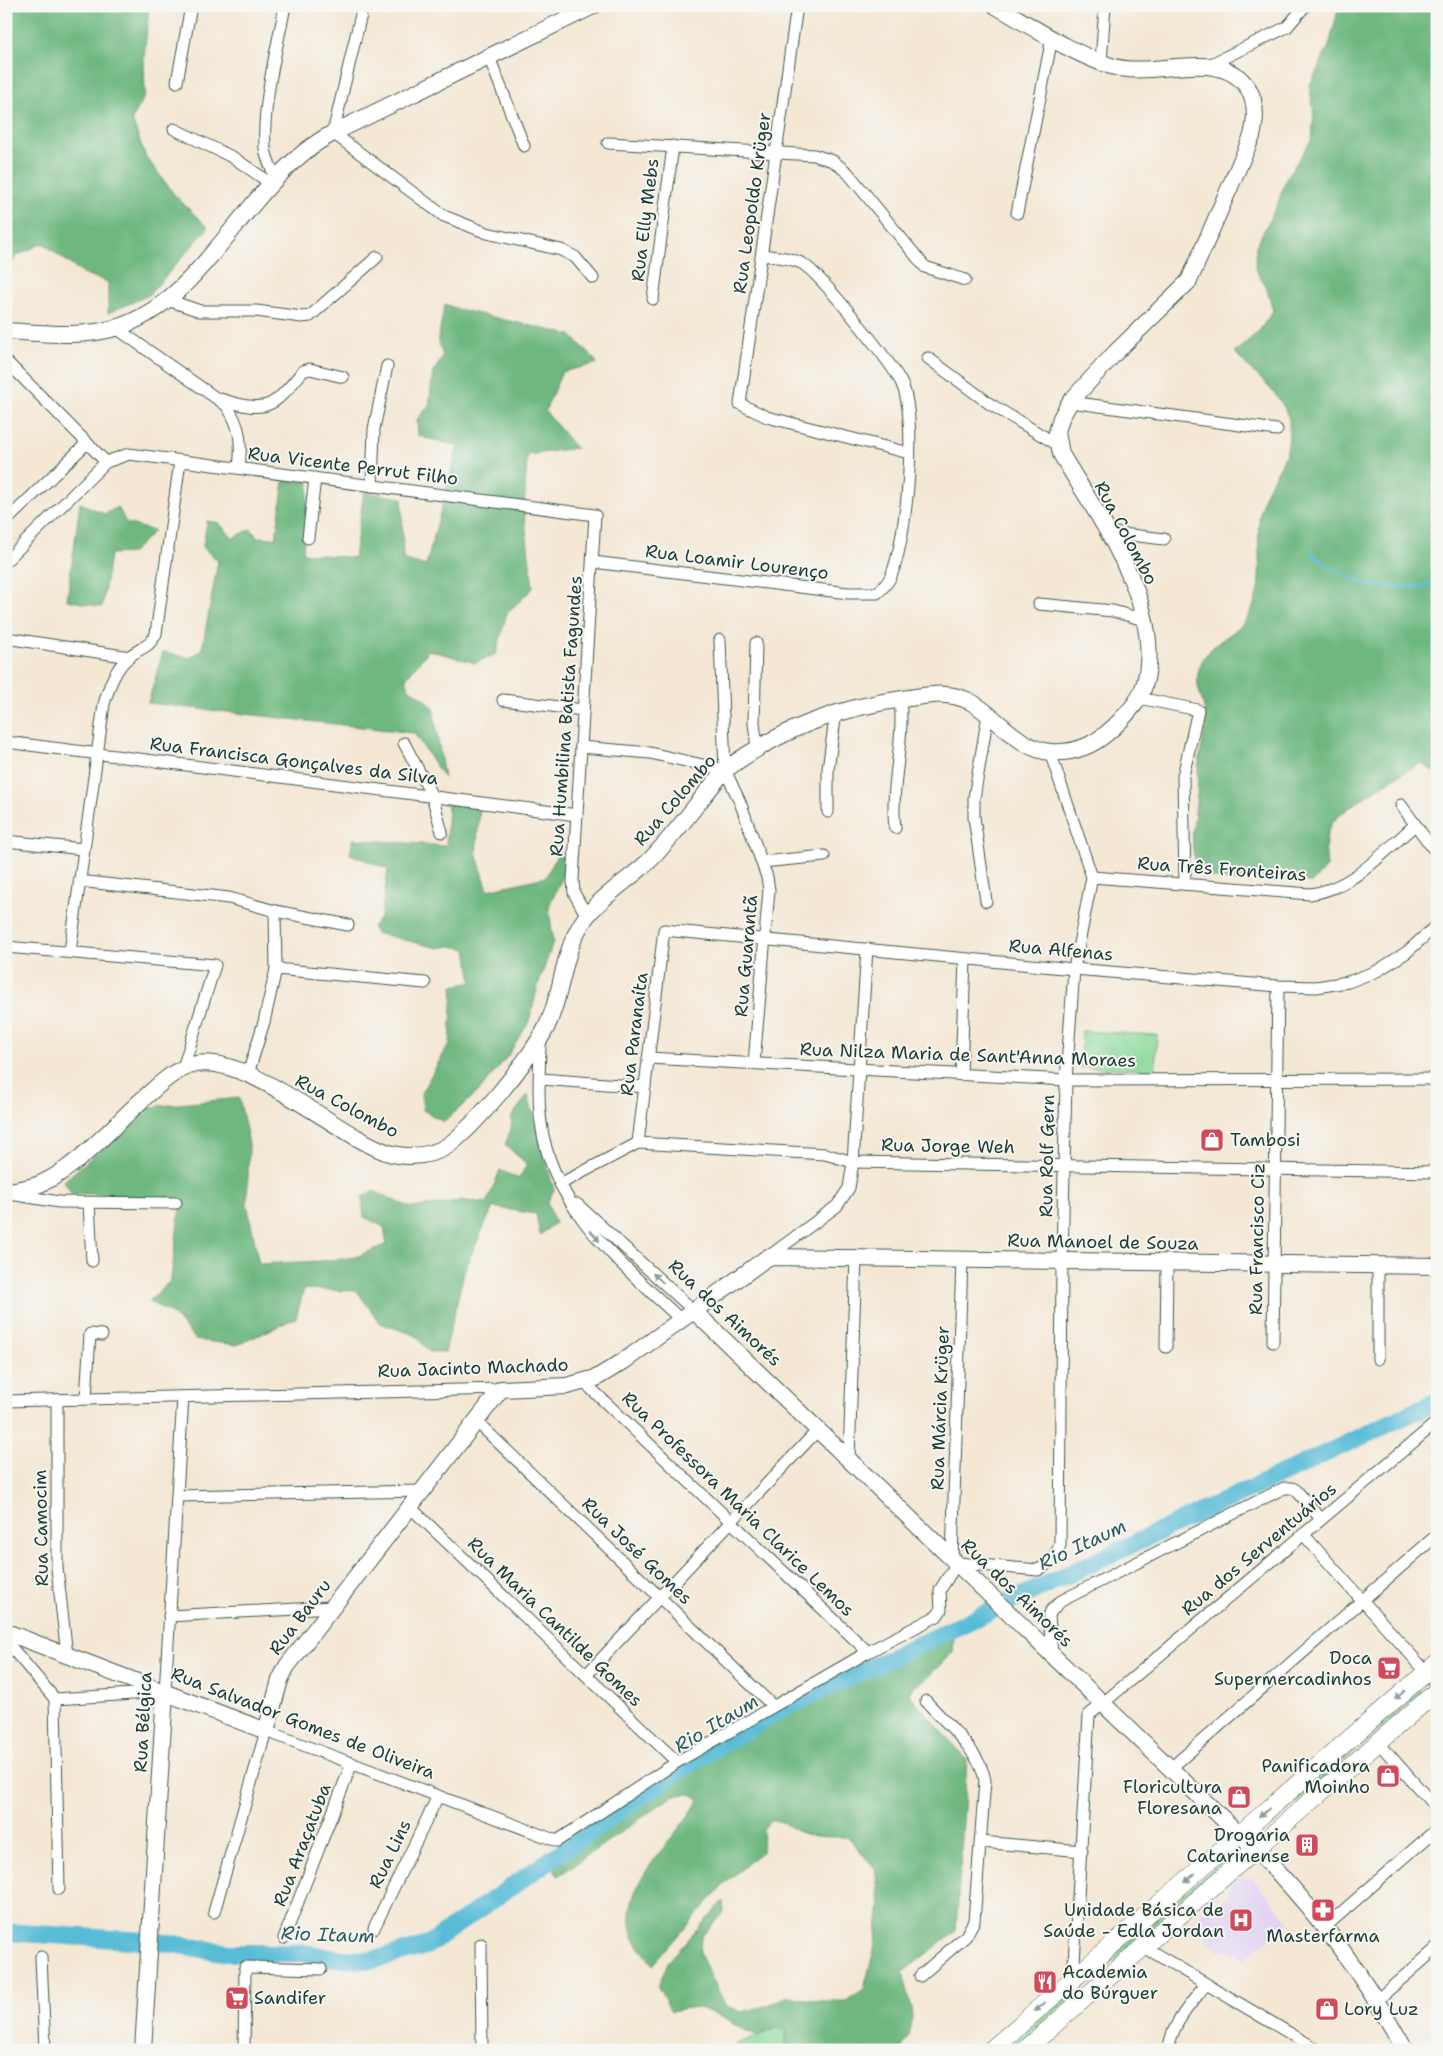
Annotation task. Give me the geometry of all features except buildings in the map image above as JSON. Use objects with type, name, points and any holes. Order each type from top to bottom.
[{"type":"main road","points":[[991,2050],[1240,1834],[1433,1673]]},
{"type":"main road","points":[[1025,2050],[1437,1691]]},
{"type":"street","points":[[177,82],[191,6]]},
{"type":"street","points":[[272,180],[266,134],[272,82],[285,6]]},
{"type":"street","points":[[333,133],[363,6]]},
{"type":"street","points":[[6,330],[76,334],[116,328],[145,315],[168,300],[201,265],[272,180],[307,149],[333,133],[592,6]]},
{"type":"street","name":"Rua Leopoldo Krüger","points":[[798,6],[740,404],[767,417],[909,453]]},
{"type":"street","points":[[996,6],[1052,38],[1101,62],[1132,69],[1209,65],[1232,72],[1246,86],[1253,98],[1256,120],[1246,154],[1189,281],[1116,352],[1070,402],[1058,424],[1058,445]]},
{"type":"street","points":[[1101,62],[1105,6]]},
{"type":"street","points":[[1209,65],[1287,26],[1305,6]]},
{"type":"street","points":[[1018,213],[1052,38]]},
{"type":"street","points":[[489,57],[524,146]]},
{"type":"street","points":[[174,129],[234,158],[272,180]]},
{"type":"street","points":[[333,133],[444,216],[487,233],[561,250],[575,257],[593,278]]},
{"type":"street","points":[[608,143],[814,155],[833,161],[848,173],[925,267],[965,280]]},
{"type":"street","name":"Rua Elly Mebs","points":[[653,299],[672,146]]},
{"type":"street","points":[[762,255],[790,259],[809,268],[825,284],[896,374],[905,394],[909,453]]},
{"type":"street","points":[[168,300],[200,311],[256,312],[302,317],[310,316],[377,257]]},
{"type":"street","points":[[116,328],[220,399],[232,414],[240,433],[239,468]]},
{"type":"street","points":[[928,358],[990,404],[1058,445]]},
{"type":"street","points":[[6,361],[106,462],[6,560]]},
{"type":"street","points":[[372,486],[374,430],[387,366]]},
{"type":"street","points":[[220,399],[247,407],[261,407],[282,397],[303,371],[310,370],[343,377]]},
{"type":"street","points":[[1070,402],[1277,430]]},
{"type":"street","points":[[8,515],[87,443]]},
{"type":"street","name":"Rua Colombo","points":[[6,1192],[39,1184],[63,1170],[158,1086],[183,1068],[210,1064],[233,1068],[248,1074],[377,1148],[398,1155],[419,1156],[441,1150],[462,1134],[521,1068],[540,1040],[551,1017],[570,944],[587,916],[661,848],[725,770],[757,748],[836,712],[934,694],[955,696],[977,705],[1023,741],[1050,752],[1068,751],[1093,744],[1112,729],[1139,698],[1144,687],[1148,667],[1144,620],[1132,581],[1058,445]]},
{"type":"street","name":"Rua Loamir Lourenço","points":[[593,562],[848,594],[877,593],[890,578],[899,548],[909,453]]},
{"type":"street","name":"Rua Vicente Perrut Filho","points":[[106,462],[129,454],[596,515]]},
{"type":"street","points":[[70,952],[100,724],[110,685],[130,657],[152,642],[156,634],[180,461]]},
{"type":"street","points":[[308,538],[315,478]]},
{"type":"street","name":"Rua Humbilina Batista Fagundes","points":[[587,916],[574,893],[573,880],[596,515]]},
{"type":"street","points":[[1106,532],[1164,539]]},
{"type":"street","points":[[1040,604],[1114,611],[1144,620]]},
{"type":"street","points":[[6,638],[130,657]]},
{"type":"street","points":[[581,747],[650,753],[725,770],[720,640]]},
{"type":"street","points":[[756,643],[754,723],[757,748]]},
{"type":"street","points":[[1139,698],[1198,710],[1183,776],[1185,884]]},
{"type":"street","points":[[895,828],[893,810],[902,719],[900,699]]},
{"type":"street","points":[[503,700],[583,710]]},
{"type":"street","points":[[828,812],[828,769],[836,712]]},
{"type":"street","points":[[986,901],[974,817],[974,798],[988,714]]},
{"type":"street","name":"Rua Francisca Gonçalves da Silva","points":[[6,742],[577,815]]},
{"type":"street","points":[[404,742],[432,796],[442,832]]},
{"type":"street","name":"Rua Rolf Gern","points":[[955,1561],[1038,1570],[1052,1560],[1060,1545],[1062,1261],[1066,1080],[1074,969],[1092,877],[1050,752]]},
{"type":"street","name":"Rua Guarantã","points":[[725,770],[740,802],[762,862],[769,890],[754,1063]]},
{"type":"street","points":[[1401,805],[1437,854]]},
{"type":"street","name":"Rua Três Fronteiras","points":[[1092,877],[1310,894],[1323,892],[1352,879],[1415,824]]},
{"type":"street","points":[[6,840],[83,850]]},
{"type":"street","points":[[762,862],[824,856]]},
{"type":"street","points":[[79,881],[229,898],[275,911],[348,925]]},
{"type":"street","points":[[248,1074],[264,1022],[276,969],[275,911]]},
{"type":"street","name":"Rua Alfenas","points":[[664,930],[1074,969],[1278,986],[1324,986],[1348,982],[1366,976],[1401,956],[1437,925]]},
{"type":"street","name":"Rua Paranaíta","points":[[638,1143],[664,930]]},
{"type":"street","points":[[6,947],[215,965],[183,1068]]},
{"type":"street","name":"Rua Jacinto Machado","points":[[6,1401],[549,1388],[584,1382],[624,1361],[768,1257],[837,1206],[849,1188],[854,1162],[867,949]]},
{"type":"street","points":[[961,1075],[965,959]]},
{"type":"street","points":[[276,969],[425,983]]},
{"type":"street","name":"Rua Francisco Ciz","points":[[1273,1342],[1278,986]]},
{"type":"street","name":"Rua dos Aimorés","points":[[540,1040],[541,1079],[539,1104],[546,1148],[560,1184],[602,1245],[688,1315],[818,1430],[1255,1849],[1326,1926],[1378,2000],[1405,2050]]},
{"type":"street","name":"Rua Nilza Maria de Sant'Anna Moraes","points":[[648,1058],[1066,1080],[1437,1079]]},
{"type":"street","points":[[541,1079],[645,1087]]},
{"type":"street","points":[[560,1184],[638,1143]]},
{"type":"street","name":"Rua Jorge Weh","points":[[638,1143],[824,1154],[854,1162],[1437,1172]]},
{"type":"street","points":[[6,1192],[42,1201],[176,1203]]},
{"type":"street","points":[[90,1203],[92,1261]]},
{"type":"street","name":"Rua Manoel de Souza","points":[[768,1257],[1437,1266]]},
{"type":"street","points":[[849,1459],[856,1258]]},
{"type":"street","name":"Rua Márcia Krüger","points":[[955,1561],[962,1260]]},
{"type":"street","points":[[1166,1347],[1167,1263]]},
{"type":"street","points":[[1378,1266],[1378,1359]]},
{"type":"street","points":[[86,1399],[90,1334],[102,1335]]},
{"type":"street","name":"Rua Professora Maria Clarice Lemos","points":[[584,1382],[868,1652]]},
{"type":"street","name":"Rua Bauru","points":[[214,1912],[283,1673],[500,1389]]},
{"type":"street","name":"Rua Bélgica","points":[[143,2050],[183,1397]]},
{"type":"street","name":"Rua Camocim","points":[[57,1400],[57,1568],[67,1655]]},
{"type":"street","name":"Rua José Gomes","points":[[476,1421],[773,1706]]},
{"type":"street","name":"Rua dos Serventuários","points":[[1073,1979],[1089,1714],[1437,1422]]},
{"type":"street","points":[[586,1675],[818,1430]]},
{"type":"street","points":[[1052,1654],[1051,1610],[1061,1601],[1284,1488],[1296,1490],[1321,1519]]},
{"type":"street","points":[[177,1496],[422,1491]]},
{"type":"street","name":"Rua Maria Cantilde Gomes","points":[[410,1507],[677,1762]]},
{"type":"street","points":[[1304,1534],[1362,1600],[1433,1673]]},
{"type":"street","points":[[1170,1768],[1437,1536]]},
{"type":"street","points":[[677,1762],[868,1652],[937,1616],[941,1610],[940,1590],[955,1561]]},
{"type":"street","points":[[169,1616],[332,1607]]},
{"type":"street","name":"Rua Salvador Gomes de Oliveira","points":[[6,1632],[557,1841],[677,1762]]},
{"type":"street","points":[[6,1641],[55,1699],[58,1889]]},
{"type":"street","points":[[55,1699],[164,1692]]},
{"type":"street","points":[[920,1976],[971,1930],[974,1921],[981,1842],[984,1771],[973,1753],[926,1701]]},
{"type":"street","points":[[1378,1742],[1437,1809]]},
{"type":"street","name":"Rua Araçatuba","points":[[284,1938],[352,1763]]},
{"type":"street","name":"Rua Lins","points":[[374,1928],[438,1796]]},
{"type":"street","points":[[1326,1926],[1437,1829]]},
{"type":"street","points":[[981,1842],[1082,1851]]},
{"type":"street","points":[[481,1944],[482,2050]]},
{"type":"street","points":[[1144,1946],[1318,2050]]},
{"type":"street","points":[[1378,2000],[1437,1948]]},
{"type":"street","points":[[41,1958],[45,2050]]},
{"type":"street","points":[[244,2050],[245,1967],[321,1969]]},
{"type":"street","points":[[1171,2048],[1176,2025],[1206,1984]]},
{"type":"shaded area","name":"Unidade Básica de Saúde - Edla Jordan","points":[[1242,1877],[1252,1878],[1290,1922],[1245,1959],[1227,1949],[1220,1951],[1191,1922],[1208,1905],[1220,1903],[1229,1894],[1232,1882]]},
{"type":"green space","points":[[6,6],[149,6],[144,58],[145,95],[132,120],[146,157],[174,194],[208,228],[149,295],[108,313],[108,282],[82,273],[43,243],[16,256],[6,274]]},
{"type":"green space","points":[[1339,6],[1437,6],[1437,773],[1421,763],[1374,791],[1339,816],[1332,823],[1327,834],[1327,868],[1311,883],[1284,875],[1234,881],[1210,877],[1198,871],[1193,852],[1198,767],[1205,732],[1204,708],[1198,685],[1198,673],[1209,651],[1244,622],[1255,601],[1259,574],[1259,518],[1265,494],[1286,452],[1289,423],[1284,406],[1278,398],[1235,352],[1259,331],[1273,311],[1267,289],[1255,269],[1256,246],[1278,203],[1286,179],[1312,139],[1314,111],[1309,87],[1329,46]]},
{"type":"green space","points":[[445,304],[457,309],[571,335],[598,363],[562,372],[545,411],[576,448],[527,455],[524,513],[533,588],[507,613],[496,654],[475,663],[429,650],[406,678],[409,689],[420,695],[433,707],[444,778],[414,733],[148,703],[163,652],[190,658],[202,650],[218,561],[203,547],[207,521],[219,523],[233,538],[251,529],[257,537],[276,538],[284,481],[309,482],[303,553],[354,558],[364,492],[402,498],[403,559],[426,566],[458,446],[418,436],[417,419],[429,406],[433,372],[443,357],[438,339]]},
{"type":"green space","points":[[80,503],[105,514],[118,507],[126,523],[154,531],[132,553],[110,554],[102,607],[67,600]]},
{"type":"green space","points":[[448,802],[480,806],[476,853],[488,890],[546,877],[557,855],[571,859],[549,906],[553,942],[538,986],[529,1022],[507,1057],[480,1090],[444,1122],[423,1110],[421,1093],[450,1043],[453,986],[472,982],[467,949],[450,946],[438,948],[376,933],[372,927],[381,917],[388,869],[350,854],[353,839],[446,846]]},
{"type":"green space","points":[[1082,1031],[1157,1035],[1155,1071],[1080,1067]]},
{"type":"green space","points":[[528,1095],[554,1190],[547,1203],[555,1223],[540,1235],[536,1214],[493,1207],[465,1268],[445,1352],[429,1352],[415,1335],[380,1323],[357,1291],[304,1289],[296,1318],[237,1345],[196,1340],[173,1315],[149,1301],[171,1280],[181,1199],[71,1193],[64,1181],[150,1107],[239,1098],[249,1144],[247,1203],[259,1264],[322,1261],[356,1257],[387,1244],[384,1227],[364,1217],[362,1197],[374,1191],[411,1208],[466,1201],[487,1203],[500,1170],[519,1179],[527,1164],[505,1145],[511,1129],[512,1116]]},
{"type":"green space","points":[[954,1635],[953,1652],[924,1681],[913,1686],[909,1694],[967,1760],[956,1931],[903,1972],[912,2012],[912,2022],[906,2041],[900,2050],[783,2050],[787,2031],[777,2028],[758,2035],[747,2032],[724,2017],[696,2007],[671,2011],[658,1987],[668,1962],[723,1901],[724,1912],[701,1937],[700,1954],[726,2006],[742,2012],[766,2006],[788,1996],[818,2001],[846,2001],[864,1989],[876,1941],[880,1903],[875,1868],[847,1837],[801,1833],[781,1822],[770,1821],[763,1829],[762,1851],[720,1888],[653,1965],[638,1946],[632,1933],[630,1915],[634,1897],[652,1862],[690,1814],[699,1799],[690,1794],[674,1795],[558,1876],[552,1864],[682,1772],[830,1689],[928,1645],[932,1647]]},
{"type":"green space","points":[[1419,1690],[1421,1693],[1262,1833],[1258,1833],[1257,1829]]},
{"type":"green space","points":[[1239,1846],[1239,1850],[1012,2050],[1002,2050]]},
{"type":"green space","points":[[777,2028],[787,2031],[783,2050],[744,2050],[736,2044]]},
{"type":"waterway","points":[[1311,552],[1325,564],[1340,573],[1370,584],[1402,587],[1437,583]]},
{"type":"waterway","name":"Rio Itaum","points":[[6,1932],[160,1942],[229,1953],[304,1953],[337,1959],[373,1960],[426,1946],[681,1769],[782,1709],[1437,1401]]},
{"type":"place","name":"Tambosi","points":[[1212,1140]]},
{"type":"place","name":"Doca Supermercadinhos","points":[[1389,1668]]},
{"type":"place","name":"Panificadora Moinho","points":[[1388,1776]]},
{"type":"place","name":"Floricultura Floresana","points":[[1239,1797]]},
{"type":"place","name":"Drogaria Catarinense","points":[[1307,1845]]},
{"type":"place","name":"Masterfarma","points":[[1323,1910]]},
{"type":"place","name":"Unidade Básica de Saúde - Edla Jordan","points":[[1241,1920]]},
{"type":"place","name":"Academia do Búrguer","points":[[1045,1982]]},
{"type":"place","name":"Sandifer","points":[[237,1998]]},
{"type":"place","name":"Lory Luz","points":[[1327,2009]]}]
